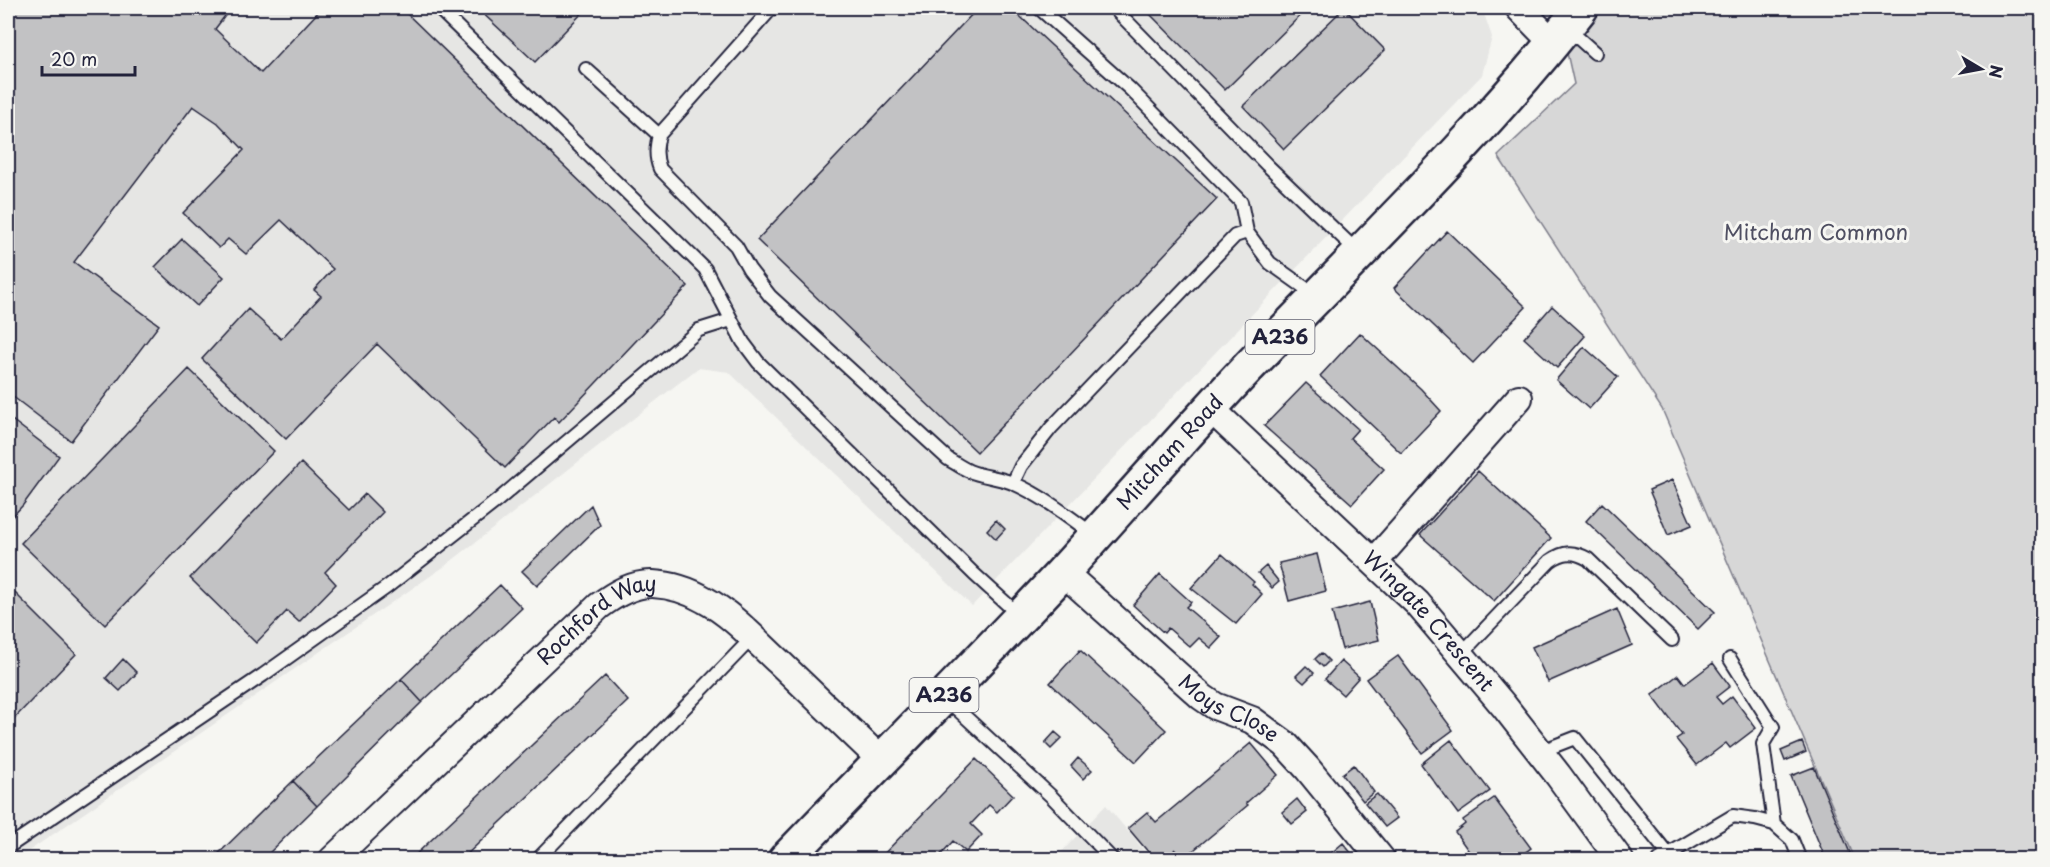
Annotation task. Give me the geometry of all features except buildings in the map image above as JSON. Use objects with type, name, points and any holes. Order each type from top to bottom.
[{"type":"main road","name":"Mitcham Road","points":[[785,860],[1063,572],[1211,409],[1471,137],[1567,26]]},
{"type":"street","points":[[1519,8],[1567,26]]},
{"type":"street","points":[[1375,561],[1519,398]]},
{"type":"street","name":"Wingate Crescent","points":[[1211,409],[1417,603],[1539,752],[1620,860]]},
{"type":"street","name":"Moys Close","points":[[1063,572],[1202,697],[1215,706],[1252,720],[1285,744],[1382,860]]},
{"type":"street","name":"Rochford Way","points":[[332,860],[576,627],[599,606],[629,588],[652,584],[689,592],[707,601],[753,637],[881,760]]},
{"type":"lane","points":[[438,8],[705,269],[743,342],[759,362],[974,574],[1021,616]]},
{"type":"lane","points":[[772,8],[659,135],[656,146],[660,169],[736,246],[749,269],[770,296],[948,459],[971,472],[990,475],[1013,483],[1053,504],[1095,536]]},
{"type":"lane","points":[[1039,8],[1130,89],[1241,202],[1246,232],[1270,263],[1319,297]]},
{"type":"lane","points":[[1114,8],[1267,165],[1360,254]]},
{"type":"lane","points":[[1567,26],[1595,53]]},
{"type":"lane","points":[[586,69],[659,135]]},
{"type":"lane","points":[[1013,483],[1021,466],[1052,428],[1235,236],[1246,232]]},
{"type":"lane","points":[[8,847],[263,675],[387,587],[498,500],[699,330],[731,320]]},
{"type":"lane","points":[[1461,654],[1550,561],[1557,556],[1572,552],[1588,559],[1672,640]]},
{"type":"lane","points":[[537,860],[753,637]]},
{"type":"lane","points":[[1730,659],[1773,727],[1763,744],[1774,824]]},
{"type":"lane","points":[[943,696],[1078,823],[1113,860]]},
{"type":"lane","points":[[1539,752],[1575,738],[1663,857],[1733,816],[1774,824],[1792,840],[1800,860]]},
{"type":"shaded area","points":[[8,8],[1482,8],[1492,37],[1482,75],[972,606],[729,372],[698,368],[445,566],[17,859],[8,860]]},
{"type":"shaded area","points":[[1106,805],[1151,859],[1054,860]]},
{"type":"green space","name":"Mitcham Common","points":[[1557,8],[2042,8],[2042,859],[1855,859],[1662,409],[1498,156],[1574,84]]}]
